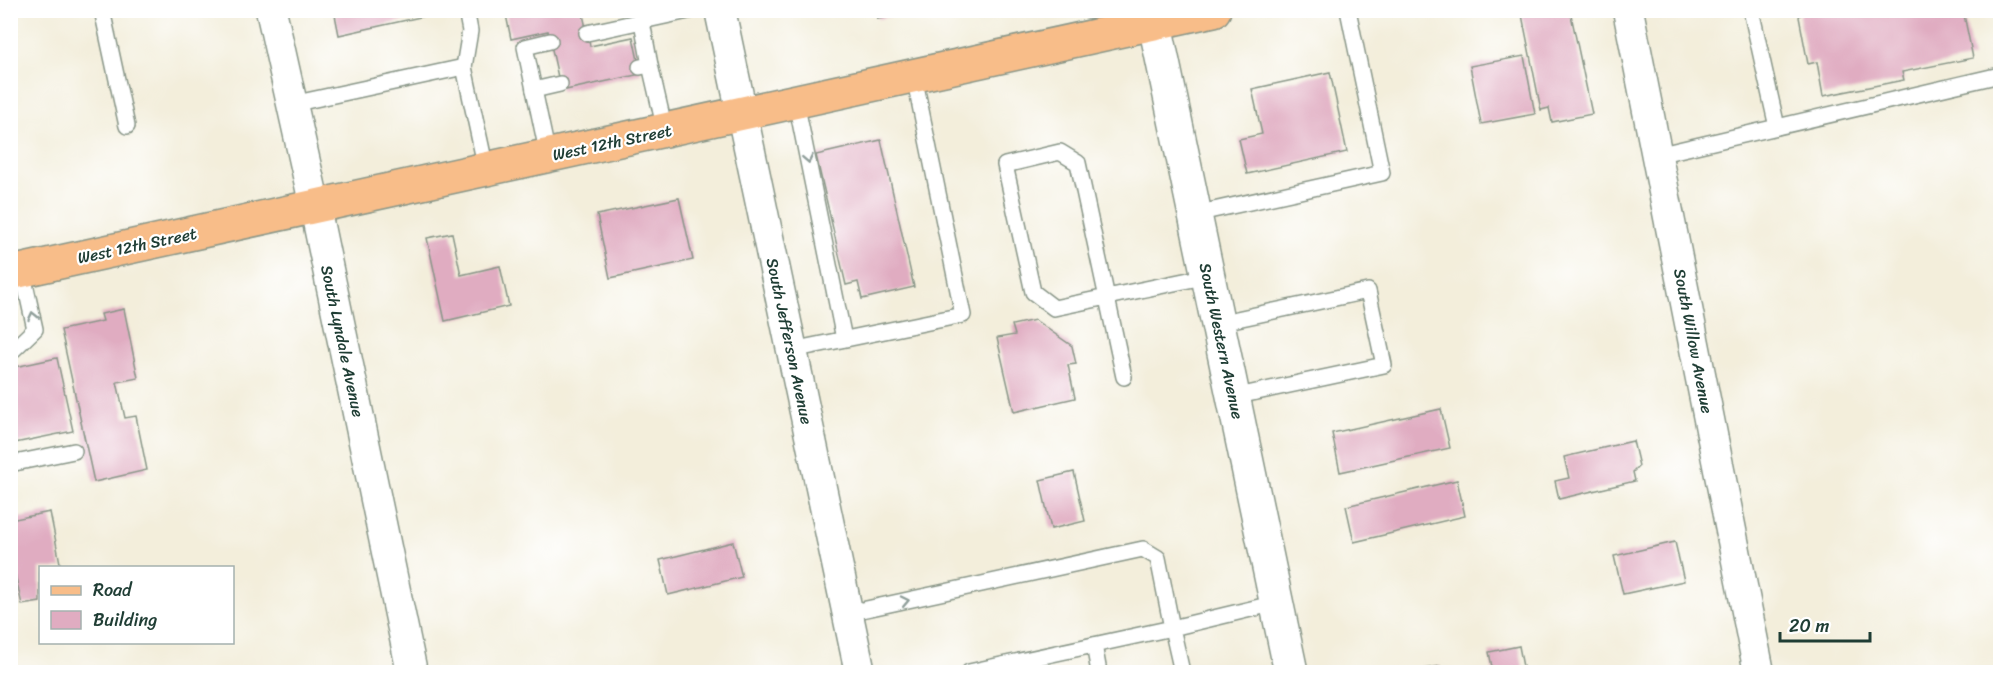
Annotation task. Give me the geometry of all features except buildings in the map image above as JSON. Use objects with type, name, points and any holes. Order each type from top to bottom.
[{"type":"main road","name":"West 12th Street","points":[[16,272],[914,76],[1154,17],[1214,10]]},
{"type":"street","name":"South Lyndale Avenue","points":[[271,10],[315,207],[412,672]]},
{"type":"street","name":"South Jefferson Avenue","points":[[720,10],[860,672]]},
{"type":"street","name":"South Willow Avenue","points":[[1628,10],[1760,672]]},
{"type":"street","name":"South Western Avenue","points":[[1154,17],[1291,672]]},
{"type":"lane","points":[[102,10],[127,126]]},
{"type":"lane","points":[[466,10],[470,31],[464,67],[486,169]]},
{"type":"lane","points":[[587,33],[693,10]]},
{"type":"lane","points":[[1195,214],[1382,173],[1348,10]]},
{"type":"lane","points":[[1751,10],[1776,127]]},
{"type":"lane","points":[[642,22],[645,66],[665,130]]},
{"type":"lane","points":[[548,156],[525,47],[550,41]]},
{"type":"lane","points":[[292,104],[464,67]]},
{"type":"lane","points":[[1657,155],[2001,75]]},
{"type":"lane","points":[[792,350],[963,315],[914,76]]},
{"type":"lane","points":[[534,90],[560,84]]},
{"type":"lane","points":[[796,102],[844,339]]},
{"type":"lane","points":[[1124,377],[1107,297],[1078,163],[1060,152],[1005,165],[1032,292],[1054,308],[1107,297],[1208,276]]},
{"type":"lane","points":[[10,353],[35,329],[16,272]]},
{"type":"lane","points":[[1218,323],[1368,291],[1384,365],[1233,397]]},
{"type":"lane","points":[[10,464],[74,451]]},
{"type":"lane","points":[[848,613],[1143,549],[1158,558],[1182,672]]},
{"type":"lane","points":[[969,672],[1276,603]]},
{"type":"lane","points":[[1094,645],[1100,672]]}]
